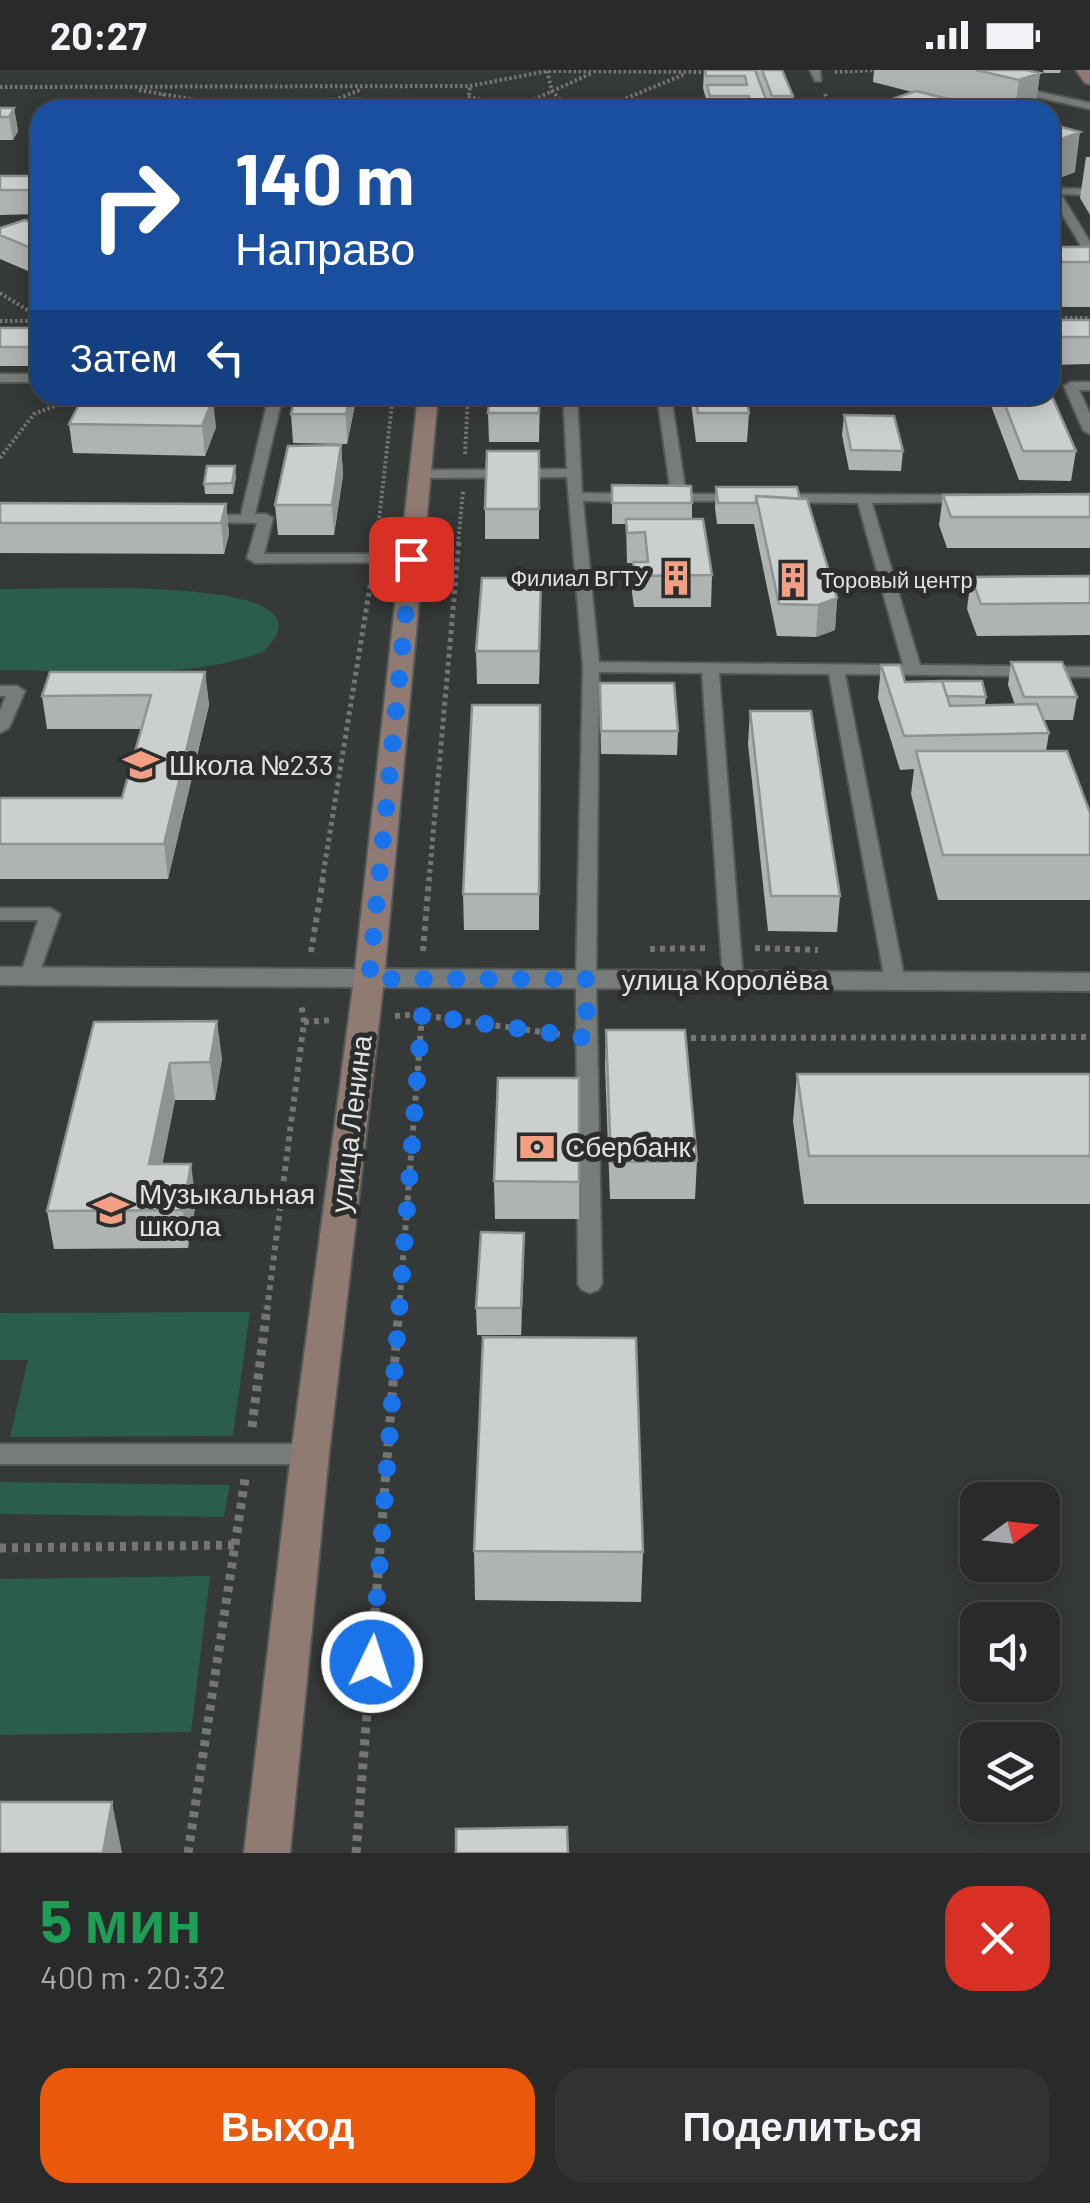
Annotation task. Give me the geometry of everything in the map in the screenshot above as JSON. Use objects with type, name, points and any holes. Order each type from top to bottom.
[{"type":"street","points":[[1083,70],[1090,80]]},
{"type":"street","name":"улица Ленина","points":[[267,1853],[310,1454],[369,979],[427,405]]},
{"type":"street","name":"улица Королёва","points":[[15,976],[1090,982]]},
{"type":"lane","points":[[1002,86],[1090,106]]},
{"type":"lane","points":[[1060,191],[1090,192]]},
{"type":"lane","points":[[1060,204],[1090,251]]},
{"type":"lane","points":[[0,378],[30,378]]},
{"type":"lane","points":[[1090,386],[1071,386],[1090,430]]},
{"type":"lane","points":[[247,519],[274,405]]},
{"type":"lane","points":[[571,405],[591,667],[586,979],[590,1284]]},
{"type":"lane","points":[[665,405],[678,498]]},
{"type":"lane","points":[[420,474],[575,473]]},
{"type":"lane","points":[[576,497],[977,500]]},
{"type":"lane","points":[[864,498],[913,670]]},
{"type":"lane","points":[[190,519],[266,518],[255,558],[411,559]]},
{"type":"lane","points":[[591,667],[1090,672]]},
{"type":"lane","points":[[710,668],[734,980]]},
{"type":"lane","points":[[836,669],[895,981]]},
{"type":"lane","points":[[0,691],[17,691],[0,728]]},
{"type":"lane","points":[[0,914],[50,914],[15,976]]},
{"type":"lane","points":[[0,1454],[310,1454]]},
{"type":"path","points":[[549,70],[552,91],[561,100]]},
{"type":"path","points":[[0,87],[470,86],[549,70],[725,72]]},
{"type":"path","points":[[817,74],[876,70]]},
{"type":"path","points":[[533,100],[594,71]]},
{"type":"path","points":[[622,100],[688,72]]},
{"type":"path","points":[[335,100],[368,86]]},
{"type":"path","points":[[470,86],[468,98],[479,100]]},
{"type":"path","points":[[123,87],[198,100]]},
{"type":"path","points":[[161,100],[164,94]]},
{"type":"path","points":[[0,294],[30,313]]},
{"type":"path","points":[[1060,318],[1090,318]]},
{"type":"path","points":[[0,320],[30,319]]},
{"type":"path","points":[[0,458],[34,414],[58,405]]},
{"type":"path","points":[[292,952],[312,952],[374,559],[391,405]]},
{"type":"path","points":[[356,1853],[422,1015],[587,1038]]},
{"type":"path","points":[[664,1038],[1090,1037]]},
{"type":"path","points":[[0,1548],[234,1545]]},
{"type":"green space","points":[[360,97],[377,100],[208,100]]},
{"type":"green space","points":[[0,589],[149,589],[232,597],[262,606],[277,619],[278,628],[263,652],[199,667],[133,672],[0,670]]},
{"type":"green space","points":[[250,1312],[233,1436],[10,1437],[28,1360],[0,1360],[0,1313]]},
{"type":"green space","points":[[0,1482],[230,1485],[224,1517],[0,1514]]},
{"type":"green space","points":[[210,1576],[191,1732],[0,1735],[0,1579]]},
{"type":"building","points":[[705,70],[755,70],[766,100],[710,96],[707,85],[747,85],[745,76],[706,76]]},
{"type":"building","points":[[762,70],[782,70],[793,96],[772,96]]},
{"type":"building","points":[[976,70],[1026,70],[1040,73],[1019,80]]},
{"type":"building","points":[[916,91],[952,100],[896,100],[892,99]]},
{"type":"building","points":[[0,108],[14,108],[9,117],[0,117]]},
{"type":"building","points":[[1060,127],[1080,132],[1060,140]]},
{"type":"building","points":[[0,176],[30,176],[30,190],[0,190]]},
{"type":"building","points":[[30,222],[30,248],[0,235],[0,228]]},
{"type":"building","points":[[1060,247],[1090,247],[1090,262],[1060,262]]},
{"type":"building","points":[[1060,320],[1090,320],[1090,337],[1060,337]]},
{"type":"building","points":[[0,328],[30,328],[30,347],[0,347]]},
{"type":"building","points":[[79,405],[211,405],[202,426],[69,424]]},
{"type":"building","points":[[293,405],[348,405],[346,414],[291,414]]},
{"type":"building","points":[[489,405],[539,405],[539,413],[488,413]]},
{"type":"building","points":[[697,405],[748,405],[749,413],[698,413]]},
{"type":"building","points":[[1005,405],[1056,405],[1076,451],[1023,451]]},
{"type":"building","points":[[844,415],[894,416],[903,451],[851,450]]},
{"type":"building","points":[[341,445],[332,505],[275,505],[288,446]]},
{"type":"building","points":[[487,451],[539,451],[539,509],[485,509]]},
{"type":"building","points":[[207,466],[235,466],[232,483],[204,484]]},
{"type":"building","points":[[612,485],[691,486],[692,503],[612,503]]},
{"type":"building","points":[[716,487],[797,487],[800,499],[756,496],[756,503],[718,503]]},
{"type":"building","points":[[1090,494],[1090,517],[951,517],[943,495]]},
{"type":"building","points":[[756,496],[807,499],[837,598],[818,605],[779,604]]},
{"type":"building","points":[[0,503],[226,504],[221,523],[0,523]]},
{"type":"building","points":[[626,519],[703,519],[712,575],[635,576],[633,562],[648,562],[645,532],[627,533]]},
{"type":"building","points":[[1090,576],[1090,603],[981,604],[971,577]]},
{"type":"building","points":[[482,578],[541,578],[539,651],[476,651]]},
{"type":"building","points":[[1011,662],[1062,662],[1077,697],[1024,697]]},
{"type":"building","points":[[881,665],[900,665],[905,682],[942,681],[950,706],[1037,704],[1049,733],[904,736]]},
{"type":"building","points":[[50,672],[205,672],[164,844],[0,844],[0,798],[122,798],[151,695],[42,696]]},
{"type":"building","points":[[942,681],[982,681],[986,697],[947,696]]},
{"type":"building","points":[[600,683],[674,683],[678,731],[601,731]]},
{"type":"building","points":[[472,705],[540,705],[539,894],[463,894]]},
{"type":"building","points":[[750,711],[811,711],[840,896],[771,896]]},
{"type":"building","points":[[916,751],[1067,751],[1090,813],[1090,855],[943,855]]},
{"type":"building","name":"Музыкальная школа","points":[[217,1021],[210,1062],[170,1063],[149,1164],[191,1164],[183,1210],[47,1211],[94,1022]]},
{"type":"building","points":[[606,1030],[685,1030],[697,1161],[611,1162]]},
{"type":"building","points":[[797,1074],[1090,1074],[1090,1156],[809,1156]]},
{"type":"building","points":[[498,1078],[579,1078],[579,1182],[494,1181]]},
{"type":"building","points":[[481,1232],[524,1233],[521,1308],[476,1308]]},
{"type":"building","points":[[483,1337],[636,1338],[643,1552],[474,1551]]},
{"type":"building","points":[[0,1802],[112,1802],[103,1853],[0,1853]]},
{"type":"building","points":[[567,1827],[568,1853],[456,1853],[456,1829]]},
{"type":"place","name":"Филиал ВГТУ","points":[[676,578]]},
{"type":"place","name":"Торовый центр","points":[[793,580]]},
{"type":"place","name":"Школа №233","points":[[141,765]]},
{"type":"place","name":"Сбербанк","points":[[537,1147]]},
{"type":"place","name":"Музыкальная школа","points":[[111,1210]]},
{"type":"route","points":[[372,1662],[422,1015],[587,1038],[586,979],[369,979],[411,559]]}]
